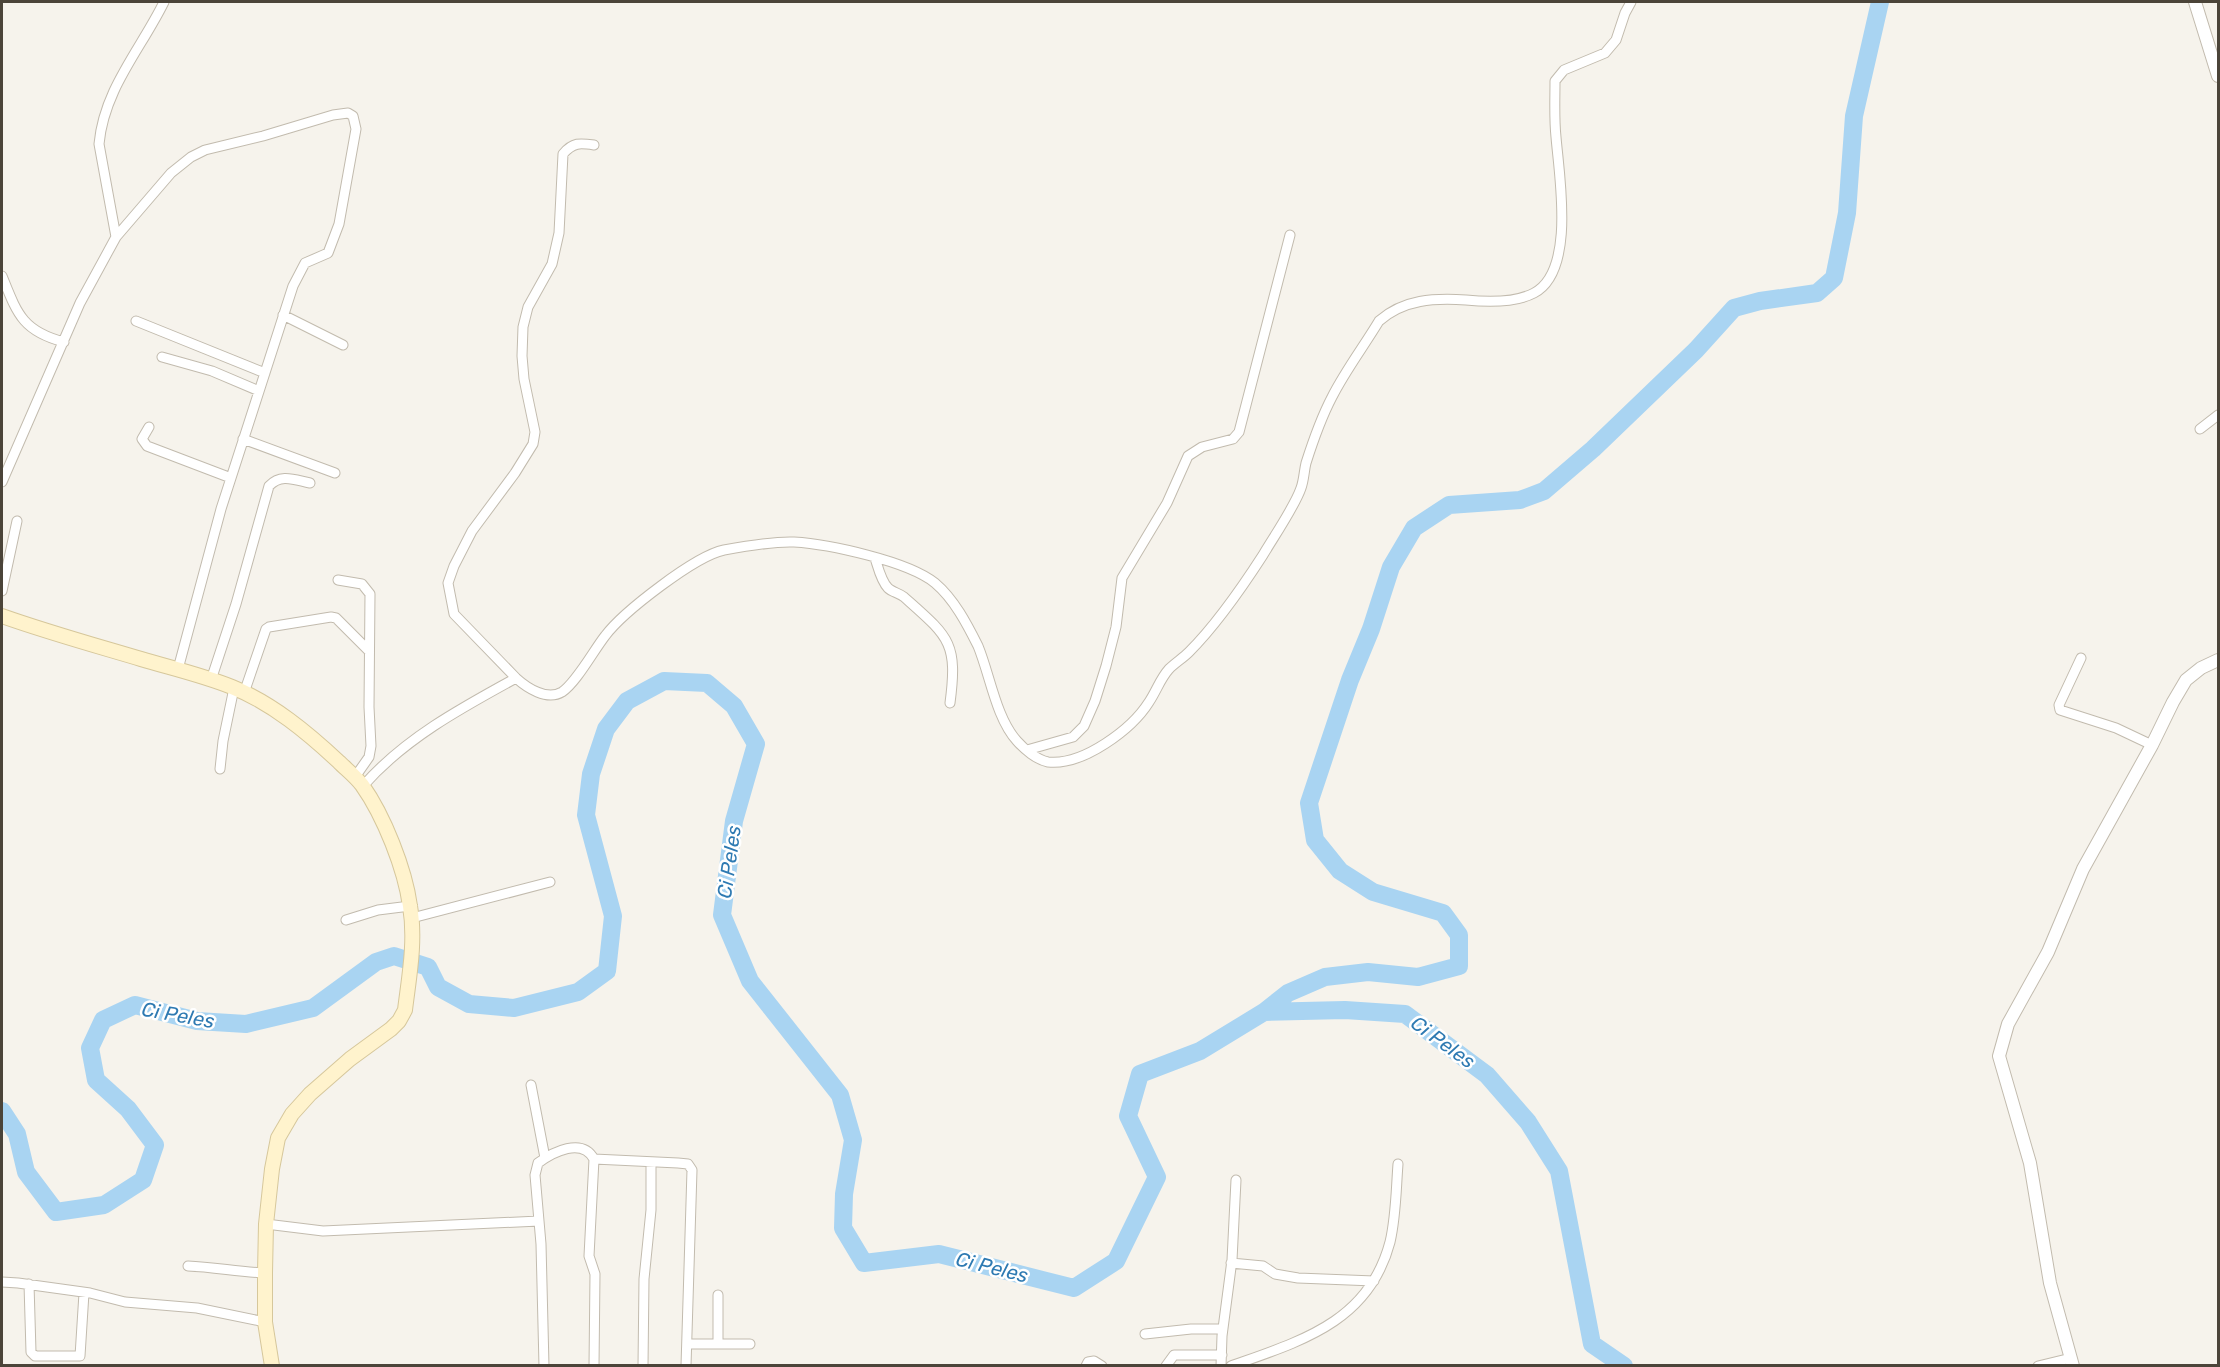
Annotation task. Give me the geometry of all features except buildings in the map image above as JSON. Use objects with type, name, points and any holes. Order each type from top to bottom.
[{"type":"main road","points":[[2,616],[41,630],[212,680],[239,690],[284,716],[316,740],[359,782],[394,846],[405,879],[413,934],[405,1010],[399,1021],[310,1094],[292,1114],[278,1138],[266,1224],[265,1322],[272,1365]]},
{"type":"street","points":[[116,237],[99,144],[100,128],[112,92],[150,31],[164,2]]},
{"type":"street","points":[[594,145],[578,143],[570,146],[563,153],[559,234],[552,264],[528,307],[523,327],[522,356],[535,432],[533,444],[504,489],[486,509],[472,531],[449,577],[449,591],[454,614],[525,686],[544,694],[555,694],[562,692],[620,619],[680,573],[707,556],[722,550],[794,542],[859,553],[900,565],[933,581],[966,622],[979,650],[1006,727],[1034,756],[1047,762],[1064,760],[1086,754],[1108,742],[1128,727],[1150,701],[1157,684],[1168,670],[1190,651],[1247,579],[1301,488],[1311,447],[1332,396],[1379,321],[1390,311],[1425,299],[1500,300],[1533,294],[1551,275],[1559,254],[1563,215],[1556,133],[1555,81],[1564,70],[1605,53],[1616,40],[1631,2]]},
{"type":"street","points":[[2195,2],[2218,76]]},
{"type":"street","points":[[2,482],[45,378],[64,342],[80,303],[116,237],[171,173],[199,153],[333,115],[348,113],[353,116],[356,129],[339,224],[328,253],[305,263],[293,286],[221,509],[178,669]]},
{"type":"street","points":[[1027,750],[1073,736],[1084,726],[1106,666],[1116,627],[1122,578],[1167,503],[1188,456],[1202,447],[1233,439],[1239,432],[1290,235]]},
{"type":"street","points":[[2,276],[22,319],[30,329],[64,342]]},
{"type":"street","points":[[284,315],[343,345]]},
{"type":"street","points":[[136,321],[266,373]]},
{"type":"street","points":[[162,357],[212,371],[259,391]]},
{"type":"street","points":[[2200,429],[2218,415]]},
{"type":"street","points":[[149,427],[142,439],[147,446],[231,478]]},
{"type":"street","points":[[243,439],[335,472]]},
{"type":"street","points":[[212,680],[269,486],[278,479],[285,478],[310,483]]},
{"type":"street","points":[[2,591],[17,521]]},
{"type":"street","points":[[875,558],[888,588],[901,595],[944,636],[952,650],[954,664],[950,703]]},
{"type":"street","points":[[338,580],[362,584],[370,594],[371,746],[359,782]]},
{"type":"street","points":[[220,769],[223,741],[239,690],[266,629],[336,618],[369,651]]},
{"type":"street","points":[[2081,658],[2059,705],[2060,710],[2116,728],[2152,745]]},
{"type":"street","points":[[2038,1365],[2072,1362],[2050,1282],[2030,1163],[1999,1056],[2008,1024],[2048,952],[2083,868],[2186,680],[2201,668],[2218,660]]},
{"type":"street","points":[[359,782],[429,729],[516,678]]},
{"type":"street","points":[[346,921],[378,910],[411,912],[550,882]]},
{"type":"street","points":[[531,1084],[545,1158]]},
{"type":"street","points":[[544,1365],[539,1221],[535,1175],[537,1163],[572,1148],[581,1147],[590,1152],[594,1159],[589,1256],[595,1274],[594,1365]]},
{"type":"street","points":[[594,1159],[688,1164],[692,1170],[686,1365]]},
{"type":"street","points":[[643,1365],[644,1279],[651,1210],[651,1163]]},
{"type":"street","points":[[1232,1365],[1312,1334],[1339,1319],[1364,1296],[1374,1281],[1390,1242],[1398,1164]]},
{"type":"street","points":[[1221,1365],[1236,1180]]},
{"type":"street","points":[[266,1224],[323,1231],[539,1221]]},
{"type":"street","points":[[1231,1263],[1263,1266],[1275,1274],[1298,1278],[1374,1281]]},
{"type":"street","points":[[188,1266],[265,1273]]},
{"type":"street","points":[[2,1282],[84,1293],[125,1302],[197,1308],[265,1322]]},
{"type":"street","points":[[28,1284],[31,1352],[35,1356],[80,1356],[84,1293]]},
{"type":"street","points":[[718,1295],[718,1344]]},
{"type":"street","points":[[1145,1335],[1191,1329],[1223,1329]]},
{"type":"street","points":[[687,1344],[750,1344]]},
{"type":"street","points":[[1166,1365],[1174,1355],[1221,1355]]},
{"type":"street","points":[[1086,1365],[1094,1361],[1102,1365]]},
{"type":"waterway","points":[[1264,1012],[1288,993],[1325,977],[1368,972],[1418,977],[1459,966],[1459,935],[1443,913],[1373,892],[1340,871],[1315,840],[1309,803],[1391,567],[1414,528],[1449,505],[1520,500],[1544,491],[1593,449],[1696,350],[1734,308],[1760,301],[1817,293],[1834,278],[1847,213],[1854,116],[1880,2]]},
{"type":"waterway","name":"Ci Peles","points":[[2,1111],[17,1134],[26,1172],[56,1212],[104,1205],[143,1180],[155,1145],[128,1109],[96,1080],[90,1048],[103,1020],[135,1005],[197,1021],[246,1024],[313,1008],[376,962],[394,956],[428,967],[438,987],[469,1004],[514,1008],[578,992],[607,971],[613,916],[586,815],[591,774],[606,729],[627,701],[664,681],[707,683],[734,706],[756,744],[734,821],[722,915],[750,981],[840,1095],[853,1140],[844,1194],[843,1228],[864,1263],[939,1254],[1074,1288],[1116,1261],[1157,1177],[1128,1116],[1140,1074],[1200,1051],[1264,1012],[1345,1010],[1405,1014],[1487,1075],[1528,1122],[1559,1171],[1592,1344],[1624,1366]]}]
